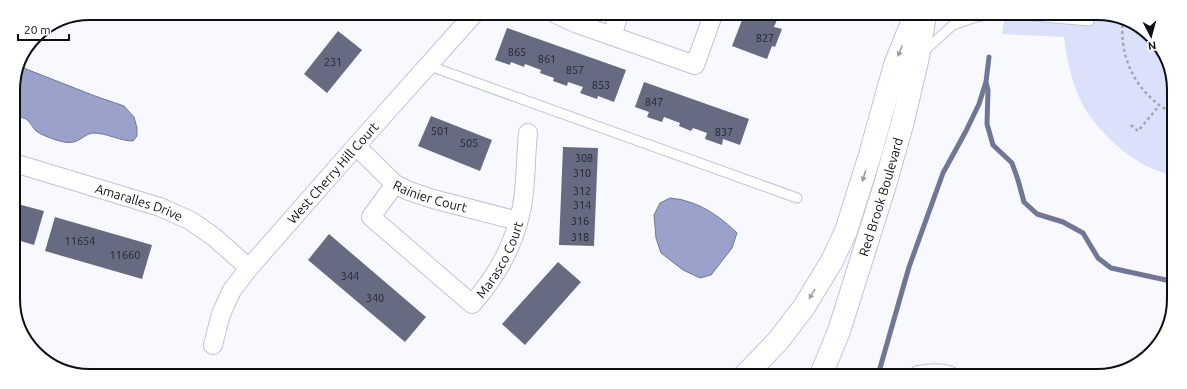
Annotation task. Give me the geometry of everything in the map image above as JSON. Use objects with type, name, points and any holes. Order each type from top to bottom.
[{"type":"main road","points":[[751,369],[778,341],[804,307],[835,255],[846,231],[857,198],[895,65],[913,20]]},
{"type":"main road","name":"Red Brook Boulevard","points":[[823,369],[839,331],[885,185],[903,121],[918,57],[924,20]]},
{"type":"street","name":"West Cherry Hill Court","points":[[213,345],[221,314],[229,296],[249,268],[469,20]]},
{"type":"street","points":[[569,20],[695,65],[711,20]]},
{"type":"street","points":[[612,36],[617,20]]},
{"type":"street","name":"Marasco Court","points":[[395,184],[371,217],[472,304],[485,290],[498,270],[511,244],[518,221],[524,192],[528,133]]},
{"type":"street","name":"Rainier Court","points":[[356,146],[395,184],[409,191],[433,199],[518,221]]},
{"type":"street","name":"Amaralles Drive","points":[[20,165],[160,207],[190,221],[214,237],[249,268]]},
{"type":"lane","points":[[918,57],[953,25],[967,20]]},
{"type":"lane","points":[[1078,20],[1089,21]]},
{"type":"lane","points":[[428,65],[796,198]]},
{"type":"path","points":[[1123,25],[1124,52],[1135,80],[1159,106],[1167,110]]},
{"type":"path","points":[[1131,124],[1138,131],[1159,106]]},
{"type":"shaded area","points":[[1004,20],[1097,20],[1115,22],[1131,28],[1131,56],[1158,56],[1166,76],[1167,174],[1160,172],[1138,161],[1118,147],[1088,114],[1073,82],[1068,64],[1064,37],[1002,34]]},
{"type":"water","points":[[24,68],[124,106],[134,117],[137,128],[137,136],[133,141],[93,133],[86,135],[77,141],[69,143],[37,132],[27,120],[20,117],[20,85]]},
{"type":"water","points":[[670,198],[684,200],[700,206],[720,218],[737,233],[732,248],[711,275],[700,278],[683,270],[661,253],[656,238],[654,215],[660,203]]},
{"type":"building","points":[[742,20],[777,20],[774,27],[782,29],[775,47],[772,46],[767,59],[732,46]]},
{"type":"building","points":[[507,28],[626,70],[614,102],[598,96],[597,99],[580,93],[583,87],[568,82],[567,86],[553,81],[554,78],[540,73],[541,70],[525,64],[524,67],[511,62],[510,65],[495,60]]},
{"type":"building","points":[[338,31],[362,50],[327,93],[304,74]]},
{"type":"building","points":[[644,82],[749,119],[740,145],[723,139],[722,145],[705,139],[707,133],[693,128],[691,131],[679,126],[680,123],[664,117],[662,122],[647,117],[649,112],[635,107]]},
{"type":"building","points":[[431,116],[492,140],[480,171],[418,146]]},
{"type":"building","points":[[563,147],[598,148],[594,246],[559,245]]},
{"type":"building","points":[[20,205],[44,211],[34,245],[20,241]]},
{"type":"building","points":[[55,217],[152,245],[142,279],[45,251]]},
{"type":"building","points":[[329,234],[426,317],[405,342],[308,260]]},
{"type":"building","points":[[558,262],[581,282],[525,345],[502,324]]},
{"type":"waterway","points":[[880,369],[909,267],[943,173],[979,104],[986,82],[989,57]]},
{"type":"waterway","points":[[986,83],[988,90],[987,124],[993,145],[1012,163],[1024,202],[1037,214],[1063,222],[1083,233],[1098,258],[1111,268],[1167,281]]}]
